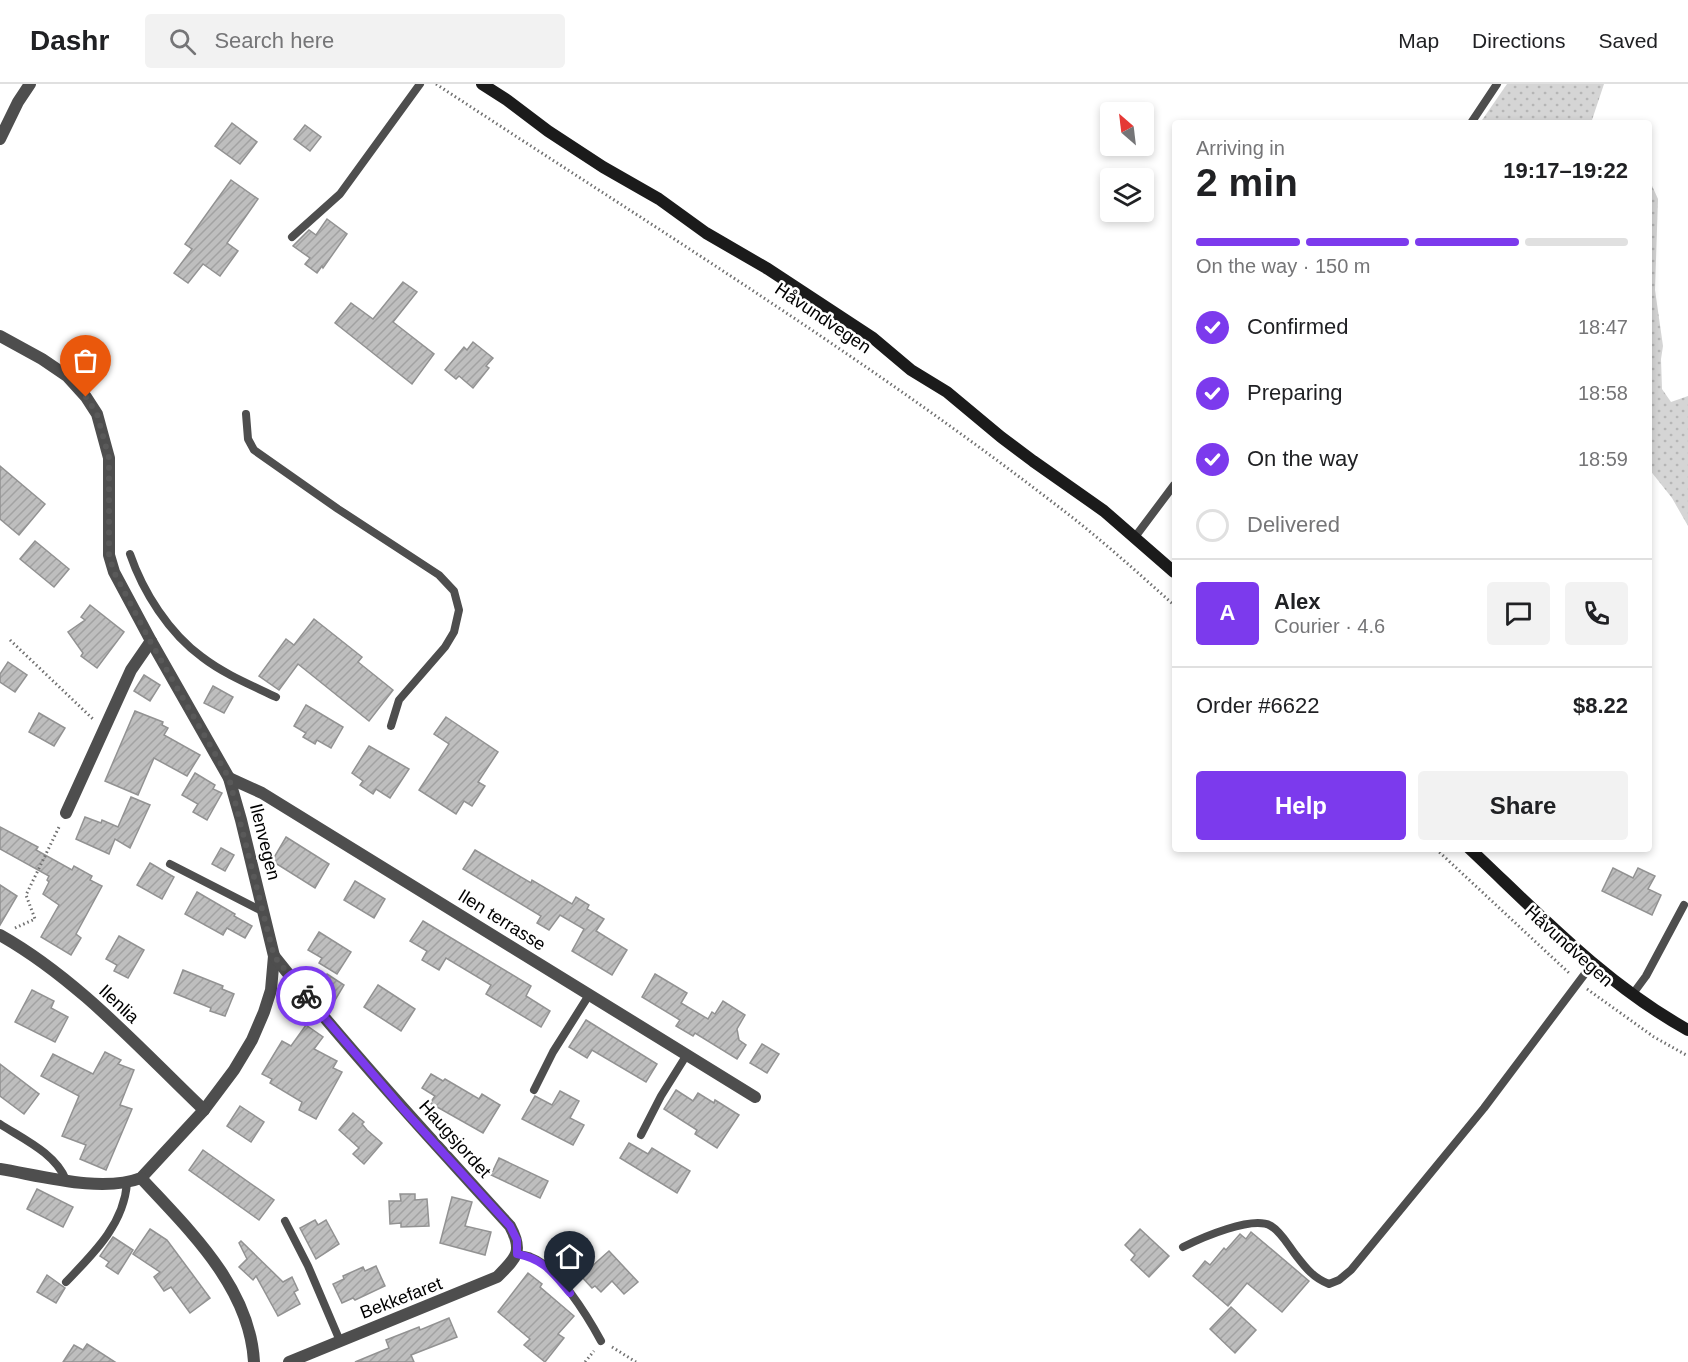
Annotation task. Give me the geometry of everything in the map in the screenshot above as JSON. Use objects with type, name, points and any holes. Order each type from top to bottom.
[{"type":"main road","name":"Håvundvegen","points":[[482,84],[603,167],[659,199],[706,232],[768,269],[873,338],[911,370],[947,392],[1001,437],[1104,511],[1172,570]]},
{"type":"main road","name":"Håvundvegen","points":[[1473,852],[1593,963],[1632,995],[1688,1030]]},
{"type":"street","points":[[0,139],[12,111],[30,84]]},
{"type":"street","name":"Ilenvegen","points":[[0,336],[67,376],[86,397],[97,414],[109,458],[109,555],[114,572],[150,641],[229,778],[274,956],[271,990],[252,1040],[234,1070],[204,1110],[141,1178],[127,1183],[106,1185],[0,1169]]},
{"type":"street","points":[[66,813],[130,670],[150,641]]},
{"type":"street","name":"Ilen terrasse","points":[[229,778],[262,793],[754,1097]]},
{"type":"street","name":"Ilenlia","points":[[3,936],[38,959],[81,993],[204,1110]]},
{"type":"street","name":"Haugsjordet","points":[[274,956],[315,1008],[510,1226],[517,1240],[517,1254]]},
{"type":"street","points":[[141,1178],[196,1238],[235,1294],[253,1340],[254,1362]]},
{"type":"street","name":"Bekkefaret","points":[[289,1362],[497,1277],[517,1254]]},
{"type":"lane","points":[[292,237],[340,194],[420,84]]},
{"type":"lane","points":[[1472,120],[1497,84]]},
{"type":"lane","points":[[246,414],[248,439],[254,450],[439,575],[454,591],[459,610],[454,632],[445,647],[399,700],[391,726]]},
{"type":"lane","points":[[1135,537],[1172,488]]},
{"type":"lane","points":[[130,554],[136,570],[164,617],[200,656],[231,675],[276,697]]},
{"type":"lane","points":[[170,864],[264,912]]},
{"type":"lane","points":[[1632,995],[1646,976],[1684,905]]},
{"type":"lane","points":[[1183,1247],[1231,1228],[1261,1223],[1270,1225],[1279,1233],[1308,1271],[1321,1281],[1329,1284],[1339,1280],[1351,1270],[1457,1143],[1593,963]]},
{"type":"lane","points":[[534,1090],[589,995]]},
{"type":"lane","points":[[641,1136],[661,1096],[686,1056]]},
{"type":"lane","points":[[0,1124],[56,1162],[66,1180]]},
{"type":"lane","points":[[66,1282],[104,1239],[123,1209],[127,1183]]},
{"type":"lane","points":[[285,1221],[308,1266],[340,1341]]},
{"type":"lane","points":[[517,1254],[532,1257],[547,1268],[581,1306],[602,1341]]},
{"type":"path","name":"Håvundvegen","points":[[436,84],[627,208],[955,429],[1065,512],[1172,603]]},
{"type":"path","points":[[10,640],[104,730]]},
{"type":"path","points":[[3,936],[35,919],[26,895],[56,833]]},
{"type":"path","name":"Håvundvegen","points":[[1439,852],[1578,982],[1654,1037],[1688,1056]]},
{"type":"path","points":[[602,1341],[636,1362]]},
{"type":"shaded area","points":[[1507,84],[1604,84],[1592,120],[1482,120]]},
{"type":"shaded area","points":[[1652,186],[1658,199],[1655,290],[1663,346],[1662,389],[1671,402],[1688,396],[1688,526],[1672,498],[1652,473]]},
{"type":"building","points":[[232,123],[257,142],[240,164],[215,146]]},
{"type":"building","points":[[305,125],[321,137],[310,151],[294,139]]},
{"type":"building","points":[[231,180],[258,199],[227,243],[238,251],[220,276],[203,264],[188,283],[174,273],[192,249],[185,244]]},
{"type":"building","points":[[327,219],[347,234],[317,273],[305,264],[310,258],[293,246],[309,230],[316,235]]},
{"type":"building","points":[[403,282],[417,292],[393,322],[434,354],[412,384],[335,323],[351,303],[373,319]]},
{"type":"building","points":[[473,342],[493,358],[486,366],[489,368],[473,388],[459,376],[456,379],[445,370],[464,347],[467,350]]},
{"type":"building","points":[[0,466],[45,504],[19,535],[0,519]]},
{"type":"building","points":[[35,541],[69,569],[54,587],[20,559]]},
{"type":"building","points":[[90,605],[124,632],[97,668],[81,656],[83,653],[68,632],[85,620],[81,617]]},
{"type":"building","points":[[314,619],[362,657],[358,662],[393,690],[369,721],[298,664],[279,690],[259,676],[286,639],[294,645]]},
{"type":"building","points":[[8,662],[27,675],[15,692],[0,682],[0,674]]},
{"type":"building","points":[[144,675],[160,685],[150,701],[134,691]]},
{"type":"building","points":[[213,686],[233,697],[224,713],[204,703]]},
{"type":"building","points":[[306,705],[343,727],[331,748],[317,740],[315,744],[303,737],[306,733],[294,726]]},
{"type":"building","points":[[135,711],[163,722],[162,725],[168,728],[164,735],[200,755],[187,776],[154,758],[138,795],[105,781]]},
{"type":"building","points":[[39,713],[65,728],[54,746],[29,732]]},
{"type":"building","points":[[446,717],[498,752],[478,782],[485,786],[472,806],[464,801],[456,814],[419,790],[449,744],[434,734]]},
{"type":"building","points":[[369,746],[409,769],[390,798],[376,789],[373,794],[360,785],[363,781],[352,773]]},
{"type":"building","points":[[195,773],[215,785],[213,789],[222,793],[207,820],[193,812],[198,804],[182,795]]},
{"type":"building","points":[[131,797],[150,805],[130,848],[115,839],[109,854],[76,839],[85,817],[101,823],[102,820],[118,827]]},
{"type":"building","points":[[0,827],[38,847],[36,850],[72,870],[74,866],[92,876],[90,880],[102,886],[76,934],[81,938],[71,955],[41,937],[59,905],[43,894],[49,882],[47,880],[49,876],[0,849]]},
{"type":"building","points":[[286,837],[329,864],[315,888],[272,861]]},
{"type":"building","points":[[221,848],[234,855],[225,871],[212,864]]},
{"type":"building","points":[[475,850],[572,904],[576,897],[589,905],[587,909],[604,919],[596,931],[627,950],[612,975],[572,951],[584,929],[560,915],[549,930],[537,923],[541,916],[463,869]]},
{"type":"building","points":[[150,863],[174,877],[162,899],[137,885]]},
{"type":"building","points":[[1613,868],[1633,878],[1638,868],[1655,876],[1648,889],[1661,895],[1652,915],[1602,891]]},
{"type":"building","points":[[355,881],[385,899],[374,918],[344,900]]},
{"type":"building","points":[[0,885],[17,896],[0,925]]},
{"type":"building","points":[[197,892],[252,926],[245,938],[227,928],[223,935],[185,914]]},
{"type":"building","points":[[423,921],[531,986],[526,996],[550,1011],[541,1027],[486,994],[491,985],[446,958],[439,970],[422,960],[427,951],[410,941]]},
{"type":"building","points":[[319,932],[351,952],[337,974],[319,963],[322,958],[308,950]]},
{"type":"building","points":[[119,936],[144,950],[128,978],[114,971],[117,965],[106,959]]},
{"type":"building","points":[[183,970],[223,986],[222,989],[234,994],[225,1016],[174,993]]},
{"type":"building","points":[[327,974],[344,985],[334,1002],[317,991]]},
{"type":"building","points":[[655,974],[687,993],[681,1003],[708,1019],[712,1012],[715,1014],[723,1001],[745,1015],[737,1029],[739,1040],[746,1045],[737,1059],[695,1033],[693,1036],[676,1026],[680,1020],[642,997]]},
{"type":"building","points":[[378,985],[415,1009],[401,1031],[364,1007]]},
{"type":"building","points":[[32,990],[54,1001],[51,1008],[68,1017],[55,1042],[15,1022]]},
{"type":"building","points":[[586,1020],[657,1064],[646,1082],[592,1050],[587,1058],[569,1047]]},
{"type":"building","points":[[306,1025],[323,1037],[314,1049],[337,1061],[333,1068],[342,1072],[316,1119],[299,1110],[302,1102],[270,1083],[272,1079],[262,1074],[282,1041],[291,1046]]},
{"type":"building","points":[[762,1044],[779,1054],[767,1073],[750,1063]]},
{"type":"building","points":[[105,1052],[121,1060],[118,1064],[134,1070],[120,1105],[132,1109],[106,1170],[80,1159],[86,1145],[62,1136],[79,1096],[41,1076],[53,1054],[93,1074]]},
{"type":"building","points":[[0,1064],[39,1094],[24,1114],[0,1096]]},
{"type":"building","points":[[431,1074],[443,1081],[445,1079],[479,1099],[482,1094],[500,1105],[483,1133],[430,1103],[435,1096],[422,1088]]},
{"type":"building","points":[[676,1090],[693,1101],[698,1093],[714,1103],[715,1100],[739,1115],[717,1148],[695,1134],[697,1130],[664,1109]]},
{"type":"building","points":[[560,1091],[579,1101],[570,1118],[584,1125],[573,1145],[522,1119],[535,1096],[552,1105]]},
{"type":"building","points":[[240,1106],[264,1122],[251,1142],[227,1126]]},
{"type":"building","points":[[353,1113],[382,1143],[364,1164],[353,1154],[359,1148],[339,1130]]},
{"type":"building","points":[[629,1143],[648,1154],[652,1148],[690,1171],[677,1193],[620,1158]]},
{"type":"building","points":[[203,1150],[274,1200],[259,1220],[189,1170]]},
{"type":"building","points":[[499,1158],[548,1181],[540,1198],[491,1175]]},
{"type":"building","points":[[37,1189],[73,1207],[63,1227],[27,1209]]},
{"type":"building","points":[[400,1194],[415,1194],[415,1200],[427,1199],[429,1226],[401,1227],[401,1223],[390,1224],[389,1201],[401,1201]]},
{"type":"building","points":[[452,1197],[472,1202],[465,1226],[491,1232],[485,1255],[440,1243]]},
{"type":"building","points":[[315,1220],[318,1225],[326,1220],[339,1244],[316,1259],[300,1228]]},
{"type":"building","points":[[150,1229],[167,1240],[210,1298],[190,1313],[171,1287],[164,1291],[154,1277],[160,1272],[133,1254]]},
{"type":"building","points":[[1140,1229],[1169,1256],[1149,1277],[1131,1260],[1135,1255],[1125,1245]]},
{"type":"building","points":[[1251,1232],[1309,1281],[1282,1312],[1247,1283],[1228,1306],[1193,1276],[1205,1261],[1210,1265],[1240,1234],[1246,1239]]},
{"type":"building","points":[[113,1237],[133,1250],[118,1274],[106,1266],[109,1262],[100,1256]]},
{"type":"building","points":[[241,1241],[283,1282],[292,1277],[298,1290],[294,1292],[300,1304],[278,1316],[256,1276],[253,1280],[239,1267],[247,1259],[239,1243]]},
{"type":"building","points":[[609,1251],[638,1282],[624,1294],[612,1281],[601,1292],[595,1286],[592,1288],[581,1276]]},
{"type":"building","points":[[376,1266],[385,1286],[355,1300],[353,1298],[342,1303],[333,1284],[344,1279],[343,1276],[363,1267],[365,1271]]},
{"type":"building","points":[[528,1273],[542,1284],[540,1287],[574,1316],[558,1334],[564,1338],[545,1362],[524,1345],[530,1339],[498,1312]]},
{"type":"building","points":[[47,1275],[65,1288],[56,1303],[37,1292]]},
{"type":"building","points":[[1231,1307],[1256,1330],[1235,1353],[1210,1329]]},
{"type":"building","points":[[449,1318],[457,1337],[411,1355],[414,1362],[355,1362],[389,1348],[386,1340]]},
{"type":"building","points":[[87,1344],[115,1362],[63,1362],[74,1345],[83,1350]]},
{"type":"way so far","points":[[86,397],[97,414],[109,458],[109,555],[114,572],[150,641],[229,778],[274,956],[306,996]]},
{"type":"route","points":[[306,996],[403,1109],[510,1226],[517,1240],[517,1254],[532,1257],[547,1268],[570,1293]]}]
